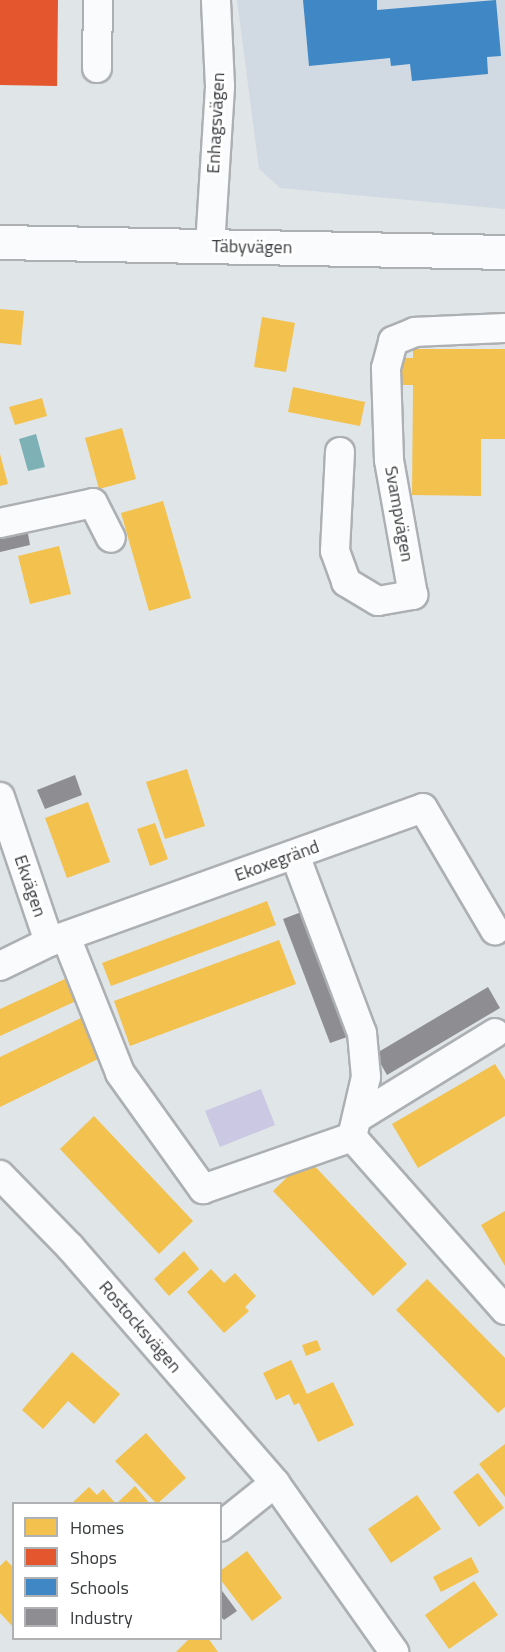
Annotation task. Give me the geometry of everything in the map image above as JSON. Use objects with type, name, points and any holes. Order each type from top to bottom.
[{"type":"main road","name":"Täbyvägen","points":[[0,242],[505,252]]},
{"type":"street","points":[[97,68],[98,0]]},
{"type":"street","name":"Enhagsvägen","points":[[210,246],[220,86],[216,0]]},
{"type":"street","name":"Svampvägen","points":[[340,452],[335,551],[346,582],[378,600],[413,596],[389,460],[386,368],[393,341],[415,332],[505,328]]},
{"type":"street","points":[[0,523],[93,503],[111,538]]},
{"type":"street","name":"Ekvägen","points":[[0,796],[58,939],[120,1073],[203,1189],[355,1128]]},
{"type":"street","name":"Ekoxegränd","points":[[0,966],[58,939],[423,808],[495,930]]},
{"type":"street","points":[[294,855],[362,1033],[366,1077],[355,1128]]},
{"type":"street","points":[[355,1128],[495,1033]]},
{"type":"street","points":[[355,1128],[505,1310]]},
{"type":"street","name":"Rostocksvägen","points":[[0,1175],[70,1246],[275,1483],[394,1652]]},
{"type":"street","points":[[222,1525],[275,1483]]},
{"type":"shaded area","points":[[237,0],[505,0],[505,209],[280,188],[259,169]]},
{"type":"shaded area","points":[[36,434],[45,467],[28,471],[19,439]]},
{"type":"shaded area","points":[[261,1089],[275,1125],[220,1147],[205,1111]]},
{"type":"building: Homes","points":[[0,309],[24,311],[21,345],[0,343]]},
{"type":"building: Homes","points":[[262,317],[295,323],[286,372],[254,367]]},
{"type":"building: Homes","points":[[413,349],[505,349],[505,439],[481,439],[481,496],[412,495],[413,385],[396,385],[397,358],[413,358]]},
{"type":"building: Homes","points":[[293,387],[365,402],[360,426],[288,412]]},
{"type":"building: Homes","points":[[42,398],[47,416],[15,425],[9,407]]},
{"type":"building: Homes","points":[[122,428],[136,479],[99,489],[85,438]]},
{"type":"building: Homes","points":[[0,454],[8,484],[0,486]]},
{"type":"building: Homes","points":[[163,501],[191,598],[149,611],[121,513]]},
{"type":"building: Homes","points":[[59,546],[71,594],[30,604],[18,556]]},
{"type":"building: Homes","points":[[187,769],[205,826],[165,839],[146,782]]},
{"type":"building: Homes","points":[[88,802],[110,862],[67,878],[45,818]]},
{"type":"building: Homes","points":[[155,823],[168,859],[150,866],[137,829]]},
{"type":"building: Homes","points":[[267,901],[276,925],[111,986],[102,963]]},
{"type":"building: Homes","points":[[279,940],[296,984],[130,1046],[114,1001]]},
{"type":"building: Homes","points":[[65,979],[76,1001],[0,1036],[0,1009]]},
{"type":"building: Homes","points":[[81,1018],[100,1058],[0,1107],[0,1057]]},
{"type":"building: Homes","points":[[495,1064],[505,1080],[505,1116],[418,1168],[392,1124]]},
{"type":"building: Homes","points":[[94,1116],[193,1221],[159,1254],[60,1149]]},
{"type":"building: Homes","points":[[307,1158],[407,1264],[373,1296],[273,1191]]},
{"type":"building: Homes","points":[[505,1211],[505,1266],[481,1225]]},
{"type":"building: Homes","points":[[184,1251],[199,1269],[169,1296],[154,1279]]},
{"type":"building: Homes","points":[[211,1269],[224,1283],[235,1273],[256,1296],[245,1307],[249,1311],[224,1333],[187,1292]]},
{"type":"building: Homes","points":[[427,1279],[505,1358],[505,1407],[498,1413],[396,1310]]},
{"type":"building: Homes","points":[[317,1340],[321,1350],[306,1356],[302,1345]]},
{"type":"building: Homes","points":[[72,1352],[120,1394],[94,1424],[68,1401],[43,1429],[22,1410]]},
{"type":"building: Homes","points":[[291,1360],[307,1394],[333,1382],[354,1425],[318,1442],[299,1403],[294,1405],[289,1394],[276,1400],[263,1373]]},
{"type":"building: Homes","points":[[146,1433],[186,1478],[159,1502],[155,1502],[115,1461]]},
{"type":"building: Homes","points":[[505,1444],[505,1497],[479,1464]]},
{"type":"building: Homes","points":[[478,1473],[504,1508],[479,1527],[453,1492]]},
{"type":"building: Homes","points":[[135,1486],[148,1502],[118,1502]]},
{"type":"building: Homes","points":[[89,1487],[97,1495],[103,1489],[114,1502],[73,1502]]},
{"type":"building: Homes","points":[[417,1495],[441,1529],[391,1563],[368,1529]]},
{"type":"building: Homes","points":[[247,1551],[282,1598],[252,1621],[222,1582],[222,1570]]},
{"type":"building: Homes","points":[[471,1557],[479,1572],[441,1592],[433,1577]]},
{"type":"building: Homes","points":[[6,1560],[12,1566],[12,1626],[0,1613],[0,1566]]},
{"type":"building: Homes","points":[[474,1581],[498,1615],[449,1649],[425,1615]]},
{"type":"building: Homes","points":[[188,1640],[209,1640],[218,1652],[176,1652]]},
{"type":"building: Shops","points":[[0,0],[58,0],[57,86],[0,85]]},
{"type":"building: Schools","points":[[303,0],[377,0],[377,10],[496,0],[501,56],[487,57],[488,74],[412,81],[410,64],[391,66],[390,58],[309,66]]},
{"type":"building: Industry","points":[[27,528],[30,545],[0,552],[0,533]]},
{"type":"building: Industry","points":[[75,775],[82,795],[45,809],[37,790]]},
{"type":"building: Industry","points":[[304,911],[350,1036],[330,1043],[283,919]]},
{"type":"building: Industry","points":[[488,987],[500,1008],[387,1075],[375,1054]]},
{"type":"building: Industry","points":[[222,1591],[237,1611],[224,1620],[222,1618]]}]
